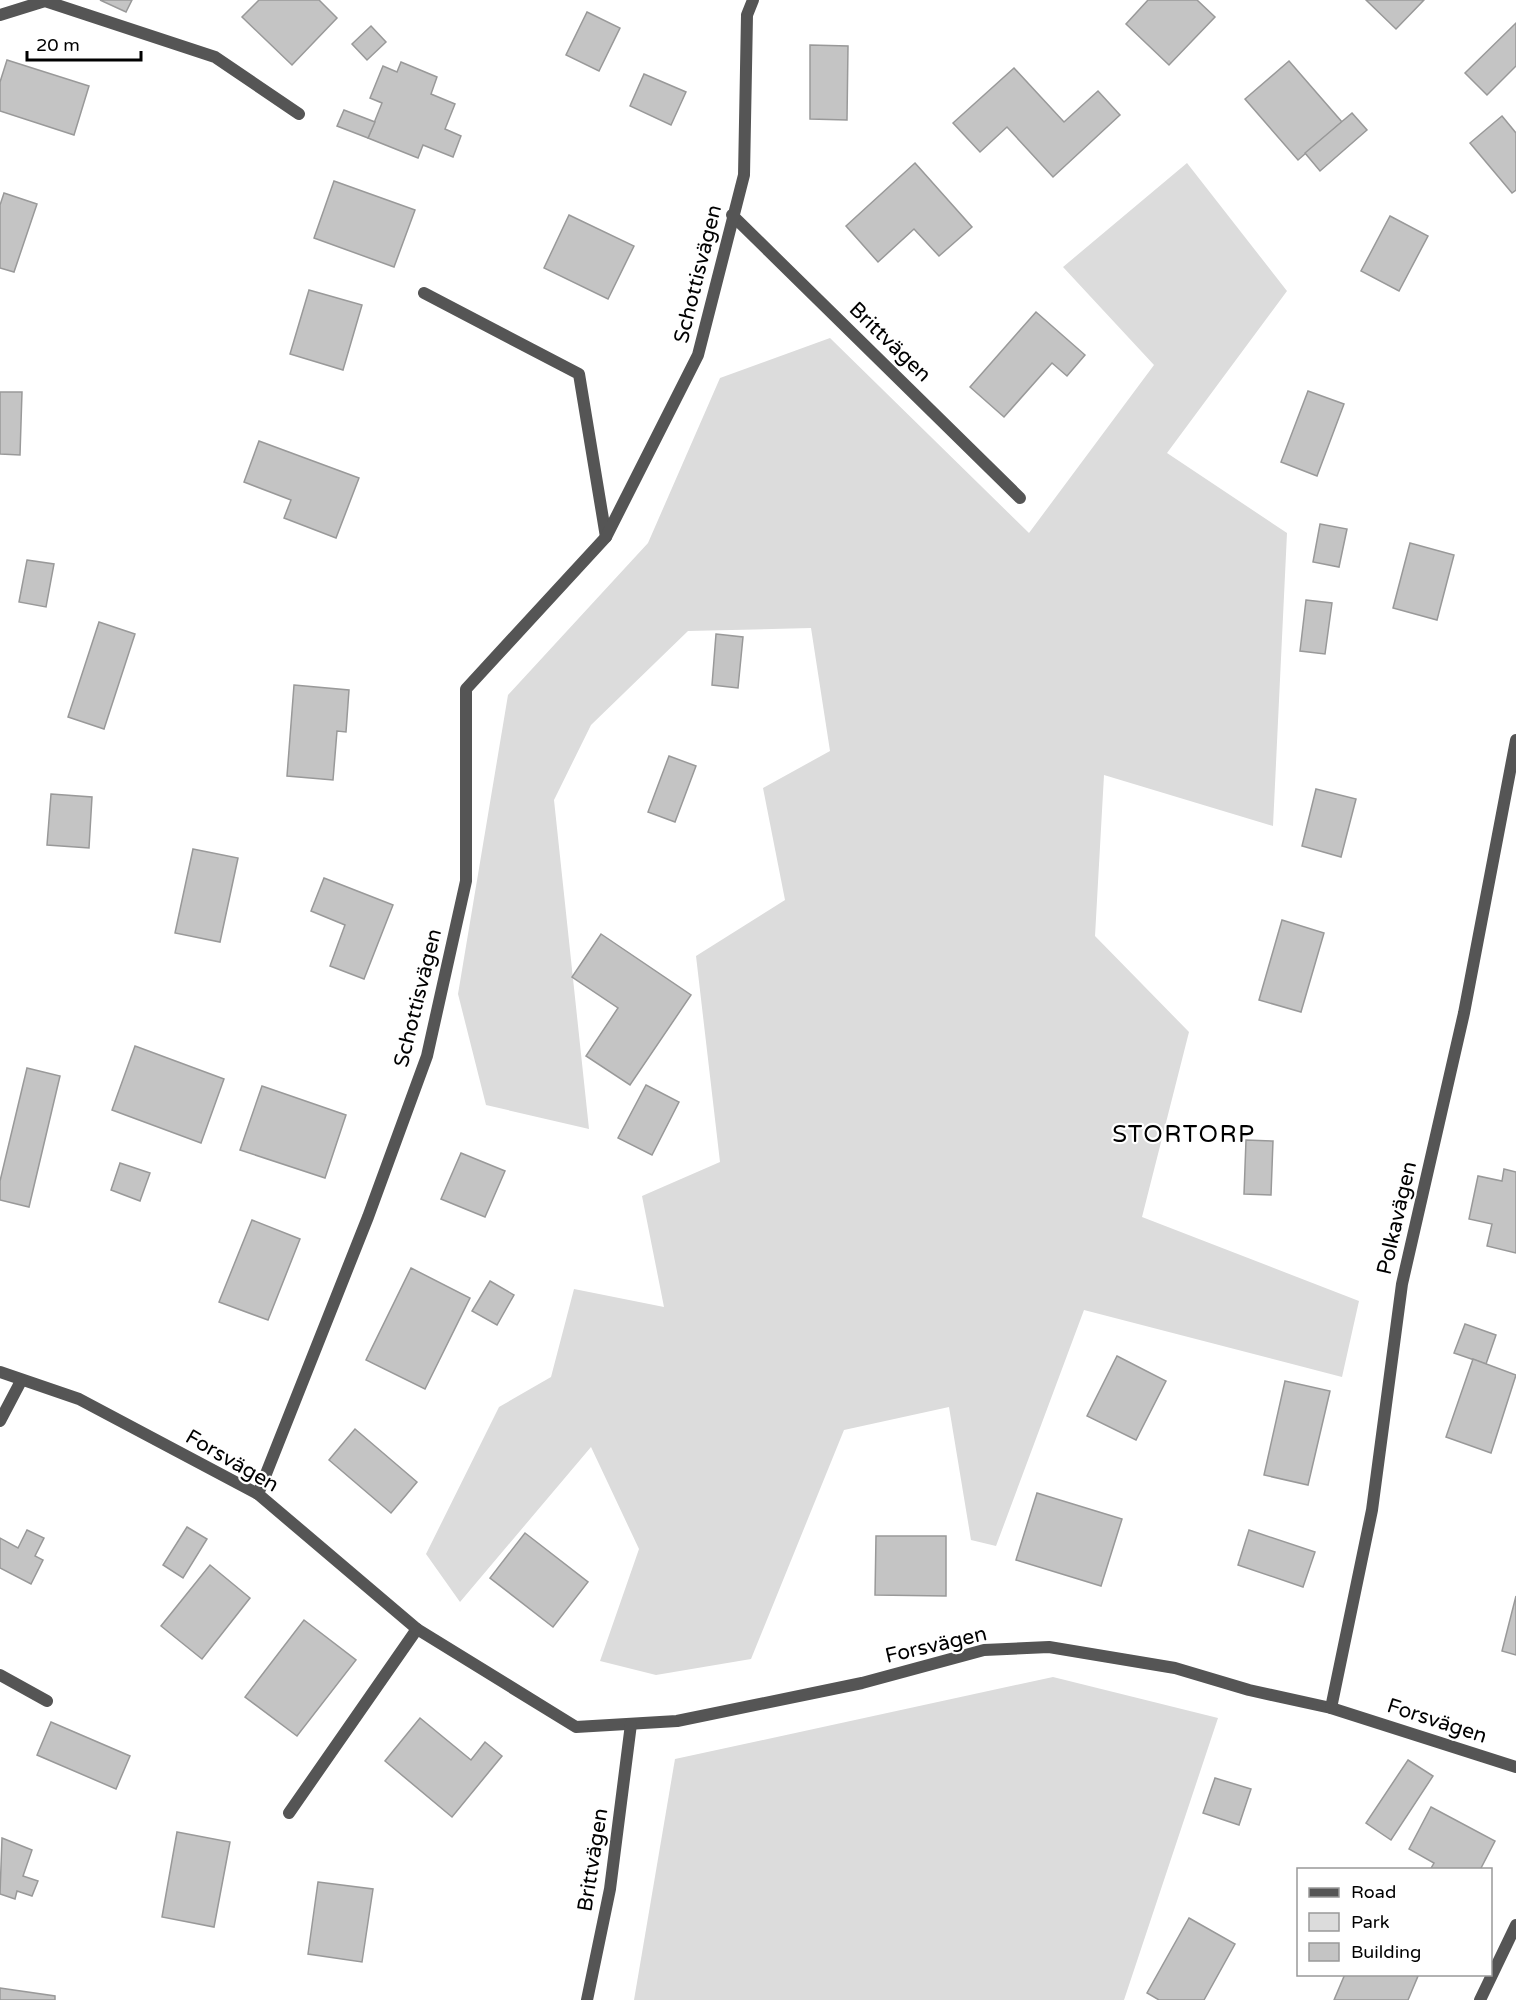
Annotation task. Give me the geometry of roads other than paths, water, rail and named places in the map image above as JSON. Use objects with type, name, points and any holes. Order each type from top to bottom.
[{"type":"street","name":"Schottisvägen","points":[[258,1494],[368,1217],[427,1056],[466,881],[466,689],[606,537],[698,355],[744,175],[747,15],[753,0]]},
{"type":"street","points":[[0,15],[45,1],[215,57],[299,114]]},
{"type":"street","name":"Brittvägen","points":[[732,215],[1020,498]]},
{"type":"street","points":[[424,293],[579,374],[606,537]]},
{"type":"street","name":"Polkavägen","points":[[1331,1708],[1372,1510],[1402,1284],[1464,1013],[1516,740]]},
{"type":"street","name":"Forsvägen","points":[[0,1372],[79,1399],[258,1494],[417,1629],[576,1727],[677,1721],[862,1683],[984,1650],[1049,1647],[1175,1668],[1249,1690],[1331,1708],[1516,1767]]},
{"type":"street","points":[[0,1421],[21,1381]]},
{"type":"street","points":[[289,1813],[417,1629]]},
{"type":"street","points":[[0,1675],[47,1701]]},
{"type":"street","name":"Brittvägen","points":[[587,2000],[610,1889],[631,1724]]},
{"type":"street","points":[[1492,1975],[1516,1925]]},
{"type":"street","points":[[1480,2000],[1492,1976]]},
{"type":"district","name":"STORTORP","points":[[1184,1134]]}]
